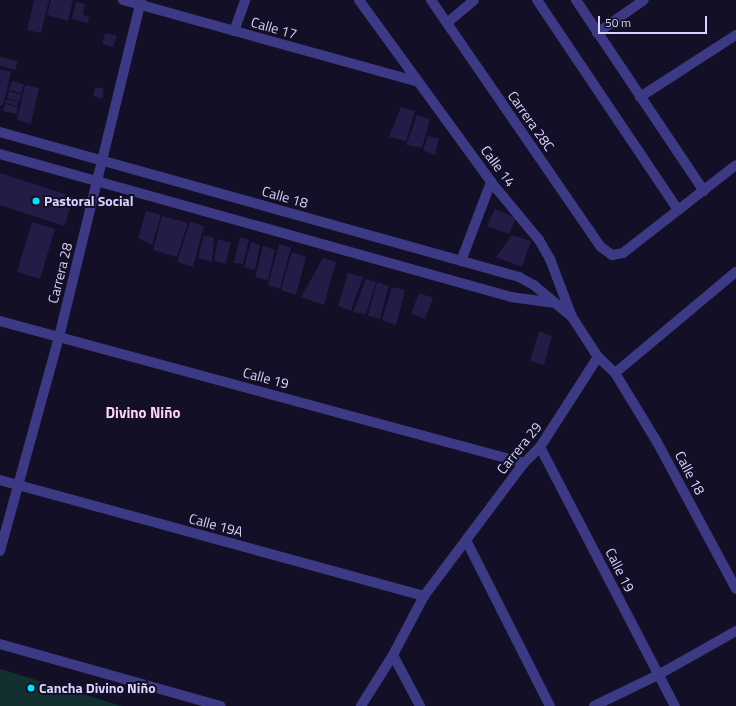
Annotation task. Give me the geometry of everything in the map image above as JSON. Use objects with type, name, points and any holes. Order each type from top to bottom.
[{"type":"street","name":"Calle 17","points":[[123,0],[140,2],[234,31],[418,82]]},
{"type":"street","points":[[234,31],[245,0]]},
{"type":"street","name":"Calle 14","points":[[359,0],[491,182],[539,240],[550,258],[572,317],[598,357]]},
{"type":"street","name":"Carrera 28C","points":[[431,0],[601,247],[612,255],[623,253],[678,210]]},
{"type":"street","points":[[447,23],[474,0]]},
{"type":"street","points":[[537,0],[678,210],[704,191],[736,164]]},
{"type":"street","points":[[576,0],[704,191]]},
{"type":"street","points":[[597,33],[644,0]]},
{"type":"street","name":"Carrera 28","points":[[0,551],[59,337],[98,182],[140,2]]},
{"type":"street","points":[[640,97],[736,35]]},
{"type":"street","name":"Calle 18","points":[[0,132],[519,277],[535,286],[572,317]]},
{"type":"street","points":[[0,154],[511,297],[555,303]]},
{"type":"street","points":[[461,261],[491,182]]},
{"type":"street","points":[[598,357],[615,373],[736,272]]},
{"type":"street","name":"Calle 19","points":[[0,321],[524,463]]},
{"type":"street","name":"Carrera 29","points":[[361,706],[393,655],[424,596],[524,463],[540,447],[598,357]]},
{"type":"street","name":"Calle 18","points":[[615,373],[657,442],[736,589]]},
{"type":"street","name":"Calle 19","points":[[540,447],[675,706]]},
{"type":"street","name":"Calle 19A","points":[[0,480],[424,596]]},
{"type":"street","points":[[466,540],[550,706]]},
{"type":"street","points":[[594,706],[658,675],[736,631]]},
{"type":"street","points":[[0,644],[220,706]]},
{"type":"street","points":[[393,655],[420,706]]},
{"type":"green space","name":"Cancha Divino Niño","points":[[0,669],[122,706],[0,706]]},
{"type":"building","points":[[34,0],[49,0],[41,33],[27,30]]},
{"type":"building","points":[[51,0],[73,0],[68,21],[47,15]]},
{"type":"building","points":[[76,2],[85,4],[83,15],[89,16],[88,23],[72,19]]},
{"type":"building","points":[[105,33],[117,36],[113,47],[102,44]]},
{"type":"building","points":[[0,57],[18,61],[15,70],[0,66]]},
{"type":"building","points":[[0,69],[11,72],[3,105],[0,106]]},
{"type":"building","points":[[12,81],[24,84],[21,93],[9,90]]},
{"type":"building","points":[[25,85],[39,88],[31,124],[17,120]]},
{"type":"building","points":[[95,87],[104,89],[102,99],[93,96]]},
{"type":"building","points":[[9,91],[22,95],[19,102],[7,98]]},
{"type":"building","points":[[6,99],[18,102],[17,106],[5,103]]},
{"type":"building","points":[[5,104],[18,107],[17,114],[3,111]]},
{"type":"building","points":[[401,107],[415,111],[406,141],[389,137]]},
{"type":"building","points":[[417,115],[430,119],[422,148],[406,145]]},
{"type":"building","points":[[428,136],[439,139],[435,155],[423,150]]},
{"type":"building","name":"Pastoral Social","points":[[0,173],[74,197],[64,226],[0,205]]},
{"type":"building","points":[[495,209],[516,218],[509,234],[487,226]]},
{"type":"building","points":[[146,211],[161,215],[152,245],[138,238]]},
{"type":"building","points":[[162,216],[188,223],[177,257],[153,250]]},
{"type":"building","points":[[32,222],[55,229],[40,279],[17,272]]},
{"type":"building","points":[[190,222],[204,226],[193,267],[177,262]]},
{"type":"building","points":[[204,235],[214,238],[212,262],[198,258]]},
{"type":"building","points":[[512,235],[531,241],[522,267],[496,257]]},
{"type":"building","points":[[240,237],[249,240],[243,264],[234,263]]},
{"type":"building","points":[[218,239],[231,243],[226,264],[214,261]]},
{"type":"building","points":[[251,242],[260,245],[255,270],[244,267]]},
{"type":"building","points":[[279,244],[291,248],[280,289],[268,285]]},
{"type":"building","points":[[263,246],[275,250],[268,280],[255,277]]},
{"type":"building","points":[[292,252],[306,257],[296,295],[281,290]]},
{"type":"building","points":[[323,258],[336,262],[324,305],[301,297]]},
{"type":"building","points":[[348,273],[363,277],[351,311],[338,306]]},
{"type":"building","points":[[366,279],[376,282],[366,314],[353,312]]},
{"type":"building","points":[[377,282],[389,286],[380,319],[368,316]]},
{"type":"building","points":[[392,287],[405,290],[396,325],[382,320]]},
{"type":"building","points":[[419,293],[433,298],[425,319],[411,313]]},
{"type":"building","points":[[539,331],[552,336],[544,365],[530,361]]},
{"type":"place","name":"Pastoral Social","points":[[36,201]]},
{"type":"place","name":"Cancha Divino Niño","points":[[31,688]]},
{"type":"district","name":"Divino Niño","points":[[143,413]]}]
